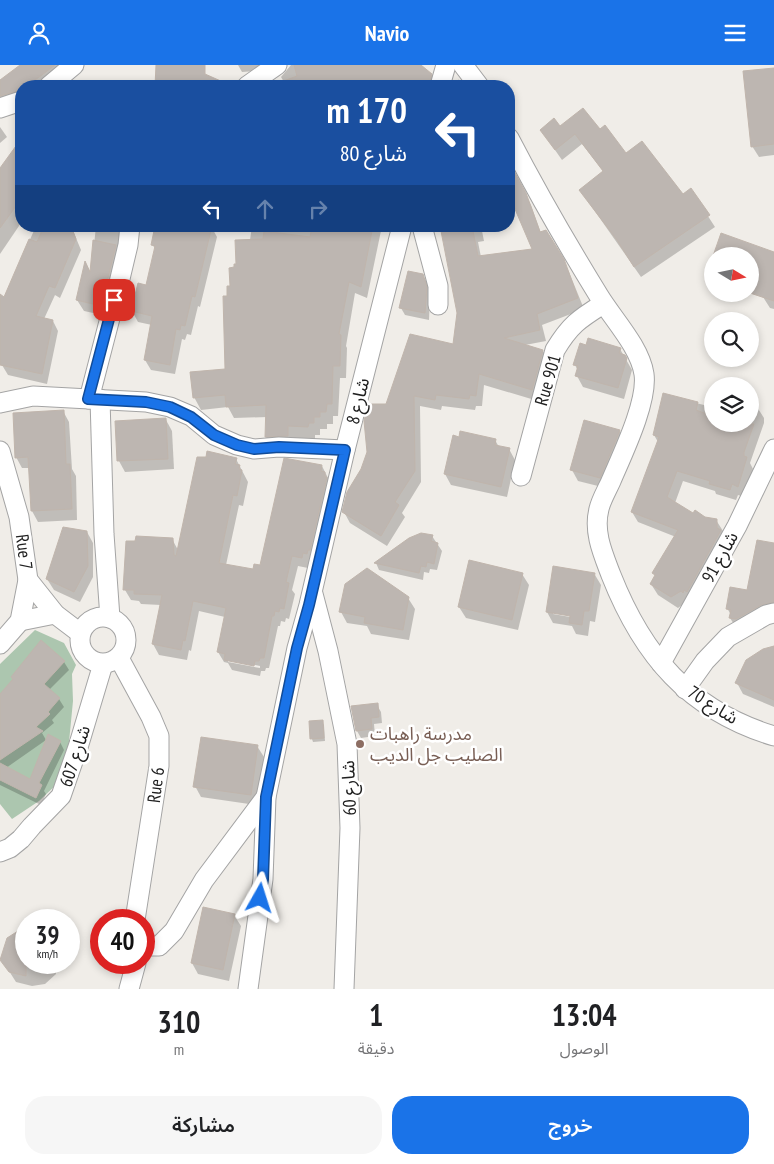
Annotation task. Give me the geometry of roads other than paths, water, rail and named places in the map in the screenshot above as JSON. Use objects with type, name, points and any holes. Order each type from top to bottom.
[{"type":"street","points":[[57,80],[74,65]]},
{"type":"street","points":[[256,80],[277,65]]},
{"type":"street","points":[[447,70],[467,80]]},
{"type":"street","points":[[0,107],[15,103]]},
{"type":"street","name":"شارع 70","points":[[515,149],[565,241],[640,358],[644,373],[640,407],[599,508],[597,519],[598,536],[617,588],[635,625],[661,663],[685,689],[713,710],[774,736]]},
{"type":"street","points":[[110,617],[94,399],[129,232]]},
{"type":"street","name":"شارع 8","points":[[248,989],[263,879],[266,797],[297,648],[400,232]]},
{"type":"street","points":[[424,232],[438,286],[438,305]]},
{"type":"street","name":"Rue 901","points":[[521,476],[555,350],[565,333],[580,317],[603,303]]},
{"type":"street","points":[[0,403],[33,396],[146,402],[170,407],[191,417],[214,435],[237,445],[254,449],[279,447],[345,450]]},
{"type":"street","name":"شارع 91","points":[[661,663],[737,526],[774,449]]},
{"type":"street","name":"Rue 7","points":[[0,451],[20,517],[28,580],[55,614],[80,633]]},
{"type":"street","points":[[0,644],[20,621],[28,580]]},
{"type":"street","name":"شارع 60","points":[[312,590],[330,659],[347,744],[350,828],[344,989]]},
{"type":"street","points":[[685,689],[705,661],[728,637],[766,615],[774,613]]},
{"type":"street","points":[[20,621],[55,614]]},
{"type":"street","points":[[98,617],[110,617],[120,624],[126,635],[125,647],[111,661],[94,662],[81,651],[80,633],[87,623],[98,617]]},
{"type":"street","name":"شارع 607","points":[[0,852],[10,848],[21,839],[61,796],[111,661]]},
{"type":"street","name":"Rue 6","points":[[111,661],[151,717],[159,736],[159,766],[137,909]]},
{"type":"street","points":[[155,946],[159,946],[174,931],[204,880],[266,797]]},
{"type":"street","points":[[129,989],[133,974]]},
{"type":"place","name":"مدرسة راهبات الصليب جل الديب","points":[[360,744]]}]
